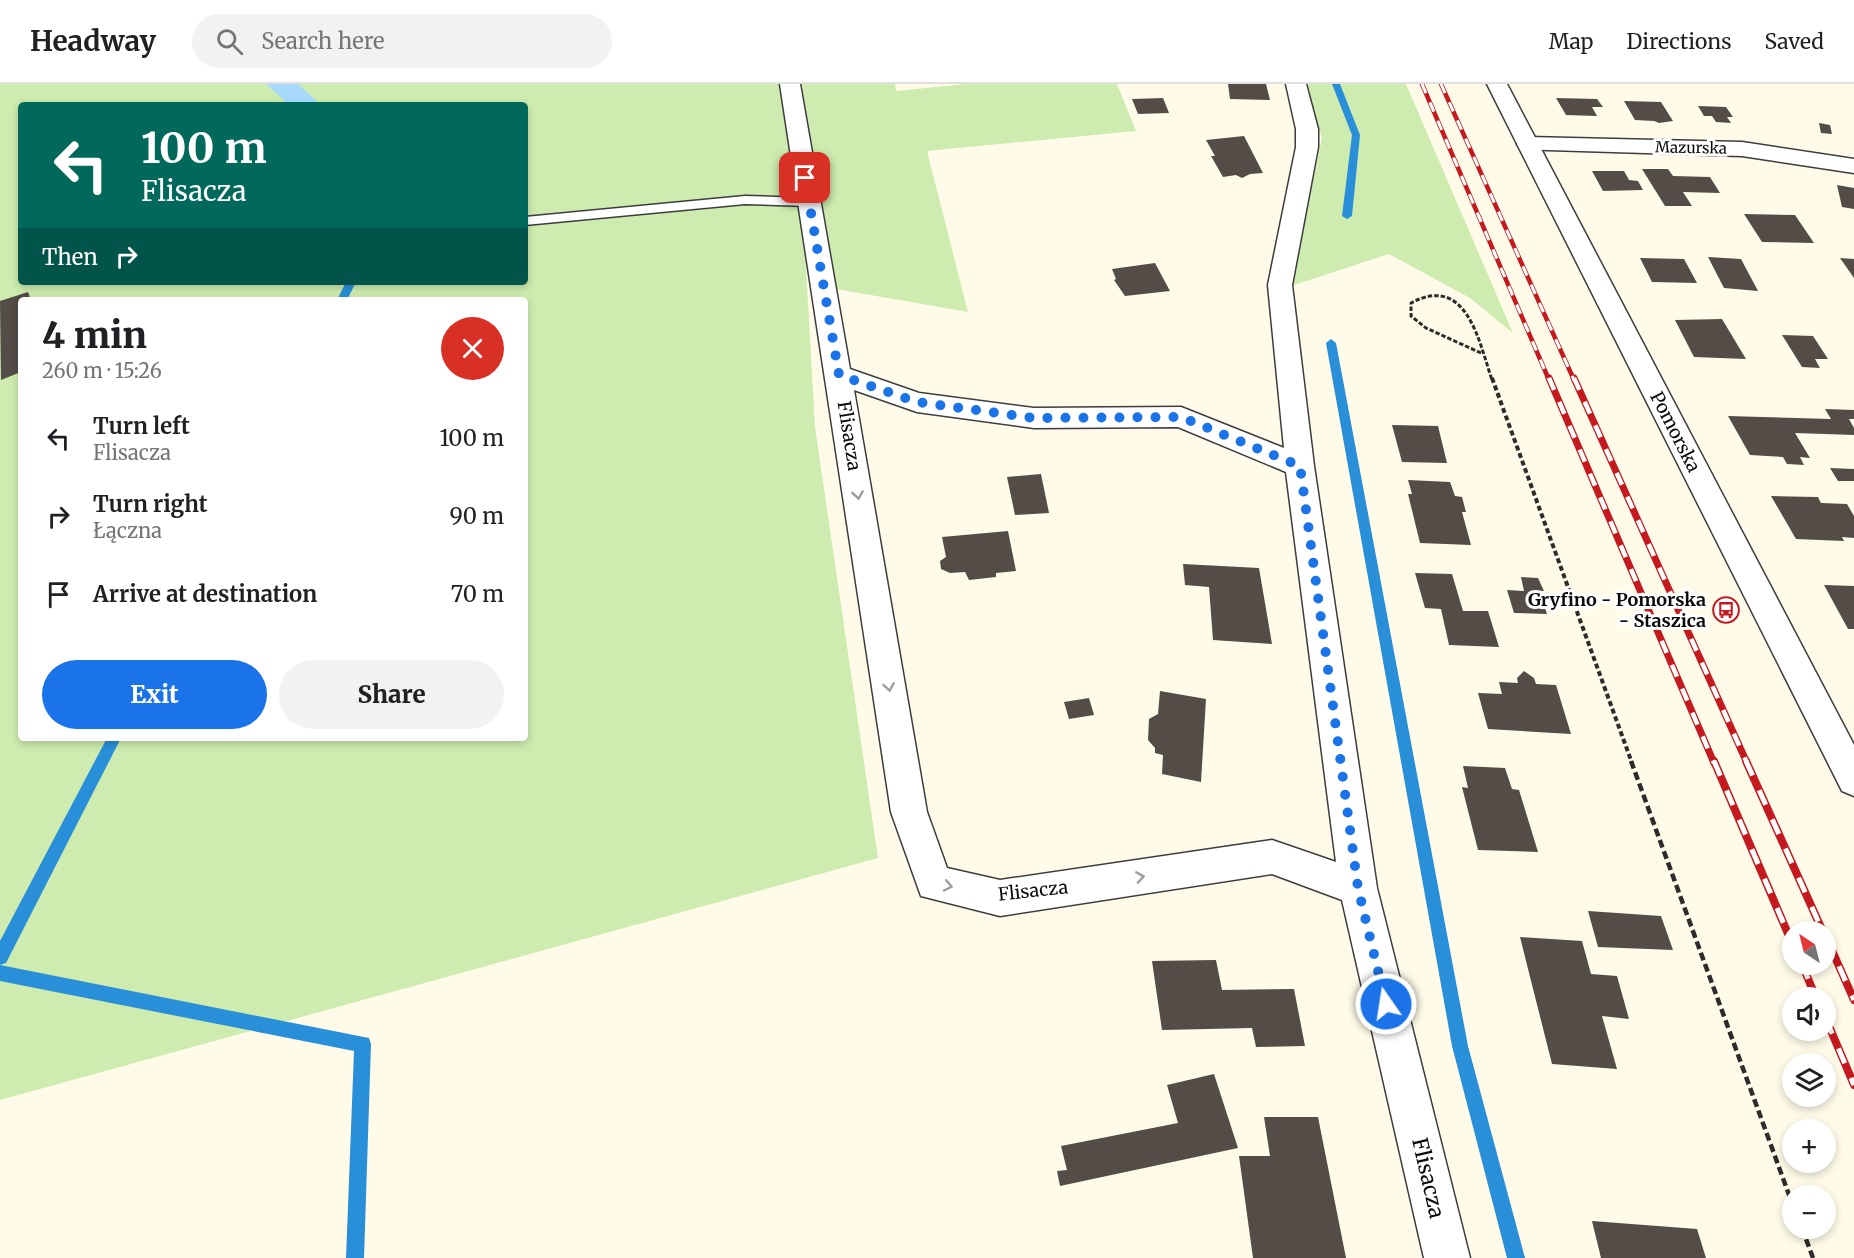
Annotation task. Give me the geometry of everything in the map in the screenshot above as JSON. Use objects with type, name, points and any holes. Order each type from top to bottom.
[{"type":"street","points":[[790,84],[808,202],[839,375]]},
{"type":"street","points":[[1296,84],[1307,129],[1307,147],[1280,285],[1300,466]]},
{"type":"street","name":"Pomorska","points":[[1497,84],[1854,780]]},
{"type":"street","name":"Mazurska","points":[[1528,144],[1742,149],[1854,166]]},
{"type":"street","name":"Flisacza","points":[[1358,888],[1272,857],[1000,898],[934,883],[909,812],[839,375],[917,402],[1034,418],[1181,417],[1300,466],[1358,888],[1447,1258]]},
{"type":"lane","points":[[528,221],[745,200],[808,202]]},
{"type":"path","points":[[1481,353],[1426,328],[1411,316],[1411,303],[1425,294],[1446,296],[1464,308],[1471,321],[1785,1185]]},
{"type":"path","points":[[1806,1239],[1813,1258]]},
{"type":"green space","points":[[0,84],[784,84],[802,197],[815,427],[878,858],[0,1100]]},
{"type":"green space","points":[[801,84],[895,84],[896,91],[966,84],[1117,84],[1136,131],[927,151],[968,312],[836,289]]},
{"type":"green space","points":[[1305,84],[1406,84],[1513,333],[1470,298],[1389,254],[1291,286],[1322,138]]},
{"type":"building","points":[[1228,84],[1266,84],[1270,100],[1230,99]]},
{"type":"building","points":[[1163,98],[1169,113],[1138,114],[1132,99]]},
{"type":"building","points":[[1556,98],[1597,99],[1603,107],[1592,107],[1597,116],[1566,115]]},
{"type":"building","points":[[1624,101],[1661,102],[1673,121],[1659,123],[1635,120]]},
{"type":"building","points":[[1698,106],[1726,107],[1733,117],[1727,117],[1731,123],[1716,122],[1712,116],[1704,116]]},
{"type":"building","points":[[1819,123],[1830,125],[1832,134],[1821,133]]},
{"type":"building","points":[[1244,136],[1263,173],[1250,174],[1242,178],[1236,175],[1223,177],[1211,156],[1215,156],[1206,140]]},
{"type":"building","points":[[1642,169],[1668,169],[1673,176],[1710,177],[1720,193],[1683,192],[1692,206],[1665,206]]},
{"type":"building","points":[[1592,171],[1624,171],[1629,180],[1638,181],[1643,190],[1603,191]]},
{"type":"building","points":[[1837,185],[1854,188],[1854,209],[1842,207]]},
{"type":"building","points":[[1744,214],[1795,215],[1814,243],[1762,242]]},
{"type":"building","points":[[1708,257],[1741,259],[1758,291],[1724,288]]},
{"type":"building","points":[[1640,258],[1684,259],[1697,283],[1652,282]]},
{"type":"building","points":[[1840,258],[1854,259],[1854,278]]},
{"type":"building","points":[[1155,263],[1170,291],[1125,296],[1114,280],[1116,279],[1112,269]]},
{"type":"building","points":[[28,292],[30,297],[18,297],[18,373],[1,380],[0,301]]},
{"type":"building","points":[[1722,319],[1746,359],[1694,357],[1675,320]]},
{"type":"building","points":[[1782,335],[1813,336],[1828,359],[1815,359],[1820,368],[1802,367]]},
{"type":"building","points":[[1825,409],[1854,410],[1854,419],[1849,419],[1854,428],[1854,435],[1795,433],[1810,458],[1800,457],[1804,465],[1787,464],[1783,457],[1750,455],[1728,416],[1831,419]]},
{"type":"building","points":[[1392,425],[1438,426],[1447,463],[1402,462]]},
{"type":"building","points":[[1830,468],[1854,469],[1854,481],[1838,481]]},
{"type":"building","points":[[1041,474],[1049,513],[1015,515],[1007,477]]},
{"type":"building","points":[[1408,480],[1450,482],[1455,496],[1462,497],[1466,512],[1462,512],[1471,545],[1420,543],[1408,494],[1412,494]]},
{"type":"building","points":[[1771,496],[1818,497],[1821,503],[1847,504],[1854,516],[1854,538],[1842,537],[1844,541],[1796,539]]},
{"type":"building","points":[[1008,531],[1016,571],[996,573],[996,577],[969,580],[965,572],[950,573],[941,569],[940,561],[946,557],[942,537]]},
{"type":"building","points":[[1183,564],[1259,568],[1272,644],[1213,640],[1209,587],[1185,585]]},
{"type":"building","points":[[1415,573],[1452,574],[1463,611],[1488,611],[1499,647],[1449,645],[1441,609],[1425,608]]},
{"type":"building","points":[[1521,577],[1538,578],[1544,591],[1539,591],[1547,614],[1514,613],[1507,590],[1524,591]]},
{"type":"building","points":[[1824,585],[1854,586],[1854,629],[1848,629]]},
{"type":"building","points":[[1524,671],[1534,678],[1536,684],[1556,685],[1571,734],[1488,729],[1478,693],[1502,694],[1499,682],[1518,683],[1517,678]]},
{"type":"building","points":[[1160,691],[1206,699],[1201,782],[1162,774],[1163,755],[1155,753],[1155,748],[1148,740],[1149,719],[1158,714]]},
{"type":"building","points":[[1089,698],[1094,715],[1069,719],[1064,702]]},
{"type":"building","points":[[1463,766],[1505,768],[1512,789],[1519,790],[1538,852],[1478,850],[1462,787],[1468,788]]},
{"type":"building","points":[[1588,911],[1661,916],[1673,950],[1598,947]]},
{"type":"building","points":[[1520,937],[1582,941],[1591,974],[1617,976],[1629,1019],[1602,1016],[1617,1069],[1552,1064]]},
{"type":"building","points":[[1216,960],[1222,990],[1294,989],[1305,1046],[1256,1047],[1252,1028],[1162,1030],[1152,961]]},
{"type":"building","points":[[1214,1074],[1238,1148],[1060,1186],[1057,1171],[1067,1170],[1061,1146],[1178,1123],[1167,1085]]},
{"type":"building","points":[[1264,1117],[1318,1117],[1346,1258],[1253,1258],[1239,1156],[1270,1156]]},
{"type":"building","points":[[1592,1221],[1697,1229],[1706,1258],[1601,1258]]},
{"type":"waterway","points":[[280,84],[303,102]]},
{"type":"waterway","points":[[1336,84],[1356,135],[1347,216]]},
{"type":"waterway","points":[[344,297],[350,285]]},
{"type":"waterway","points":[[1331,343],[1460,1046],[1516,1258]]},
{"type":"waterway","points":[[0,957],[112,741]]},
{"type":"waterway","points":[[0,973],[363,1044],[355,1258]]},
{"type":"railway","points":[[1422,84],[1549,380]]},
{"type":"railway","points":[[1441,84],[1574,380]]},
{"type":"railway","points":[[1549,378],[1714,763]]},
{"type":"railway","points":[[1574,378],[1747,763]]},
{"type":"railway","points":[[1714,761],[1783,921]]},
{"type":"railway","points":[[1746,761],[1818,921]]},
{"type":"railway","points":[[1836,960],[1854,1000]]},
{"type":"railway","points":[[1807,975],[1811,987]]},
{"type":"railway","points":[[1835,1041],[1854,1085]]},
{"type":"place","name":"Gryfino - Pomorska - Staszica","points":[[1726,610]]},
{"type":"route","points":[[805,178],[839,375],[917,402],[1034,418],[1181,417],[1300,466],[1358,888],[1386,1004]]}]
